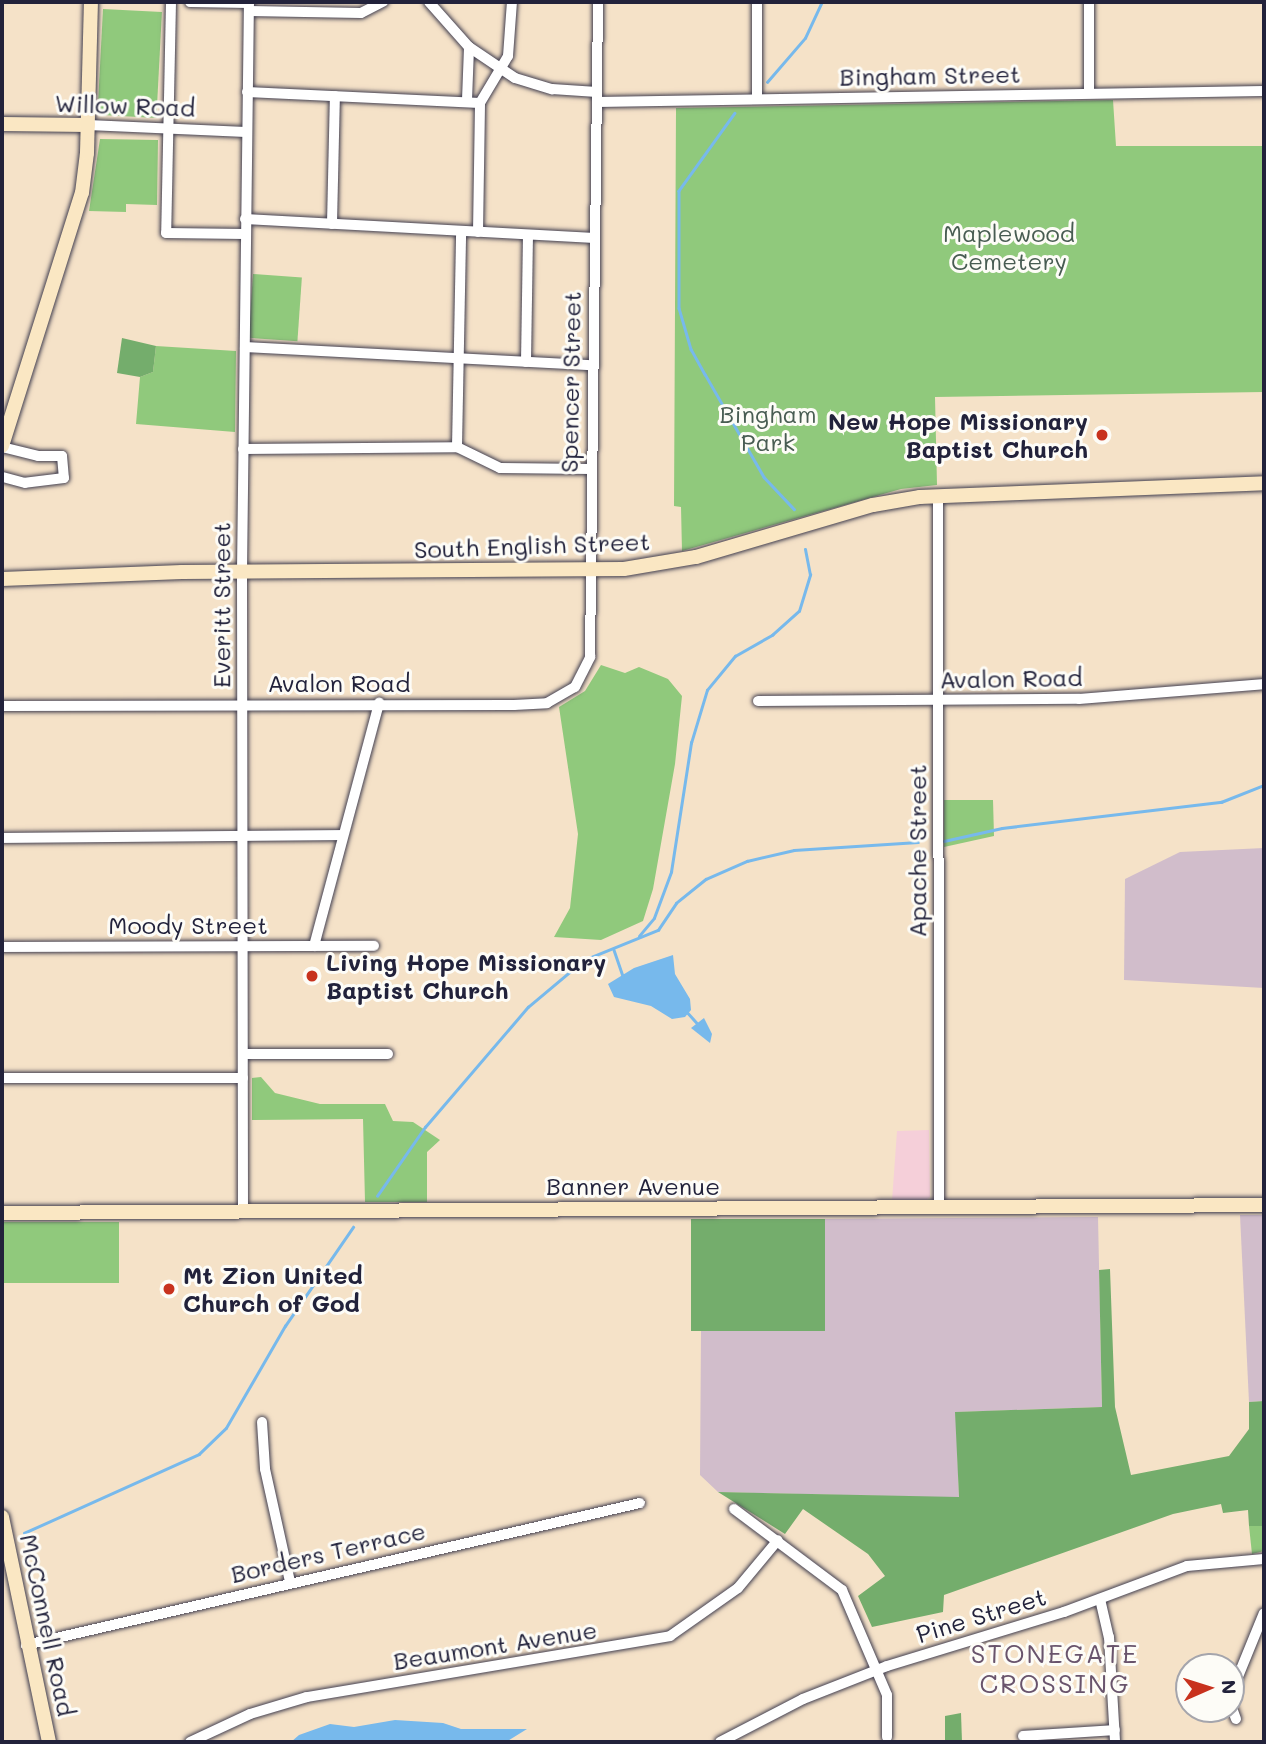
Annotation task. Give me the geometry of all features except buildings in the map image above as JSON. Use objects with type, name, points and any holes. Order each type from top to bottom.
[{"type":"street","points":[[2,477],[25,483],[64,478],[62,456],[38,456],[2,446],[82,193],[88,125],[91,2]]},
{"type":"street","points":[[171,2],[166,233],[245,234]]},
{"type":"street","points":[[190,2],[361,13],[383,2]]},
{"type":"street","name":"Bingham Street","points":[[429,2],[469,47],[501,70],[533,85],[597,97],[757,98],[1264,91]]},
{"type":"street","points":[[478,232],[480,103],[511,48],[512,2]]},
{"type":"street","name":"Spencer Street","points":[[508,705],[547,703],[575,687],[590,657],[598,2]]},
{"type":"street","points":[[757,2],[757,98]]},
{"type":"street","points":[[1089,2],[1089,93]]},
{"type":"street","name":"Everitt Street","points":[[243,1209],[242,572],[249,5]]},
{"type":"street","points":[[467,100],[469,47]]},
{"type":"street","points":[[247,92],[467,100],[480,103]]},
{"type":"street","points":[[332,224],[335,96]]},
{"type":"street","name":"Willow Road","points":[[2,124],[246,131]]},
{"type":"street","points":[[245,219],[594,238]]},
{"type":"street","points":[[457,447],[461,231]]},
{"type":"street","points":[[526,362],[528,235]]},
{"type":"street","points":[[245,347],[592,365]]},
{"type":"street","points":[[243,449],[457,447],[499,468],[591,469]]},
{"type":"street","name":"South English Street","points":[[2,579],[242,572],[589,569],[678,561],[873,505],[939,495],[1264,483]]},
{"type":"street","name":"Apache Street","points":[[939,495],[939,1206]]},
{"type":"street","name":"Avalon Road","points":[[758,701],[1079,698],[1264,684]]},
{"type":"street","points":[[314,946],[379,703]]},
{"type":"street","name":"Avalon Road","points":[[2,706],[379,703],[508,705]]},
{"type":"street","points":[[2,838],[343,835]]},
{"type":"street","name":"Moody Street","points":[[2,947],[374,946]]},
{"type":"street","points":[[243,1054],[388,1054]]},
{"type":"street","points":[[2,1078],[243,1078]]},
{"type":"street","name":"Banner Avenue","points":[[2,1213],[243,1209],[1264,1205]]},
{"type":"street","points":[[262,1422],[265,1469],[290,1581]]},
{"type":"street","name":"Borders Terrace","points":[[26,1645],[290,1581],[640,1503]]},
{"type":"street","points":[[734,1509],[842,1590],[887,1695],[887,1737]]},
{"type":"street","name":"McConnell Road","points":[[2,1517],[26,1645],[49,1742]]},
{"type":"street","name":"Beaumont Avenue","points":[[190,1742],[250,1714],[307,1696],[670,1636],[738,1587],[778,1540]]},
{"type":"street","name":"Pine Street","points":[[720,1742],[803,1699],[878,1670],[1100,1599],[1203,1562],[1264,1559]]},
{"type":"street","points":[[1100,1599],[1109,1637],[1115,1742]]},
{"type":"street","points":[[1245,1659],[1264,1613]]},
{"type":"street","points":[[1023,1736],[1115,1730]]},
{"type":"shaded area","points":[[1264,848],[1264,988],[1124,980],[1125,879],[1180,852]]},
{"type":"shaded area","points":[[929,1130],[930,1197],[925,1201],[892,1201],[897,1131]]},
{"type":"shaded area","points":[[1240,1215],[1264,1215],[1264,1401],[1249,1402]]},
{"type":"shaded area","points":[[1098,1217],[1102,1407],[956,1412],[959,1498],[718,1492],[700,1475],[701,1331],[825,1329],[825,1219]]},
{"type":"green space","points":[[103,9],[162,12],[156,118],[97,115]]},
{"type":"green space","points":[[1113,100],[1116,146],[1264,146],[1264,392],[935,397],[937,485],[901,489],[682,551],[681,507],[674,506],[676,108]]},
{"type":"green space","points":[[100,139],[158,140],[157,205],[126,204],[126,212],[89,211]]},
{"type":"green space","points":[[253,274],[302,277],[297,341],[249,338]]},
{"type":"green space","points":[[122,338],[156,346],[153,372],[140,377],[117,373]]},
{"type":"green space","points":[[156,346],[236,351],[235,432],[136,424],[140,377],[153,372]]},
{"type":"green space","points":[[601,665],[625,673],[639,667],[668,679],[682,696],[675,764],[653,889],[643,921],[601,940],[554,937],[570,908],[578,834],[559,707],[585,691]]},
{"type":"green space","points":[[944,800],[993,800],[994,836],[944,847]]},
{"type":"green space","points":[[261,1077],[275,1093],[320,1104],[385,1104],[393,1121],[413,1122],[440,1140],[427,1152],[427,1202],[365,1202],[363,1119],[252,1120],[252,1078]]},
{"type":"green space","points":[[691,1219],[825,1219],[825,1331],[691,1331]]},
{"type":"green space","points":[[2,1222],[119,1222],[119,1283],[2,1283]]},
{"type":"green space","points":[[1110,1269],[1115,1407],[1131,1475],[1229,1456],[1249,1429],[1249,1402],[1264,1401],[1264,1526],[1249,1526],[1248,1510],[1223,1513],[1221,1504],[1173,1514],[944,1595],[943,1612],[872,1627],[858,1596],[885,1576],[868,1554],[803,1509],[785,1534],[718,1492],[959,1497],[955,1412],[1102,1407],[1099,1270]]},
{"type":"green space","points":[[1249,1526],[1264,1526],[1264,1551],[1252,1554]]},
{"type":"green space","points":[[961,1713],[962,1742],[945,1742],[945,1716]]},
{"type":"water","points":[[673,955],[675,974],[690,999],[691,1010],[685,1017],[672,1019],[651,1006],[614,997],[608,984],[634,968]]},
{"type":"water","points":[[704,1018],[712,1034],[710,1043],[691,1028]]},
{"type":"water","points":[[395,1720],[443,1723],[461,1729],[527,1729],[506,1742],[291,1742],[299,1735],[330,1724],[354,1727]]},
{"type":"waterway","points":[[767,82],[805,38],[822,2]]},
{"type":"waterway","points":[[735,113],[679,191],[679,308],[691,349],[705,374],[764,477],[794,509]]},
{"type":"waterway","points":[[639,936],[654,918],[671,872],[691,743],[707,690],[735,656],[772,635],[799,611],[810,575],[805,549]]},
{"type":"waterway","points":[[944,841],[1002,828],[1221,802],[1264,785]]},
{"type":"waterway","points":[[377,1196],[425,1127],[528,1007],[584,960],[658,930],[676,903],[706,879],[747,861],[794,850],[918,842]]},
{"type":"waterway","points":[[614,950],[623,976]]},
{"type":"waterway","points":[[688,1013],[698,1024]]},
{"type":"waterway","points":[[24,1533],[199,1454],[226,1428],[285,1326],[353,1227]]},
{"type":"place","name":"New Hope Missionary Baptist Church","points":[[1102,435]]},
{"type":"place","name":"Living Hope Missionary Baptist Church","points":[[312,976]]},
{"type":"place","name":"Mt Zion United Church of God","points":[[169,1289]]},
{"type":"district","name":"STONEGATE CROSSING","points":[[1055,1669]]},
{"type":"park label","name":"Maplewood Cemetery","points":[[1009,247]]},
{"type":"park label","name":"Bingham Park","points":[[768,428]]}]
